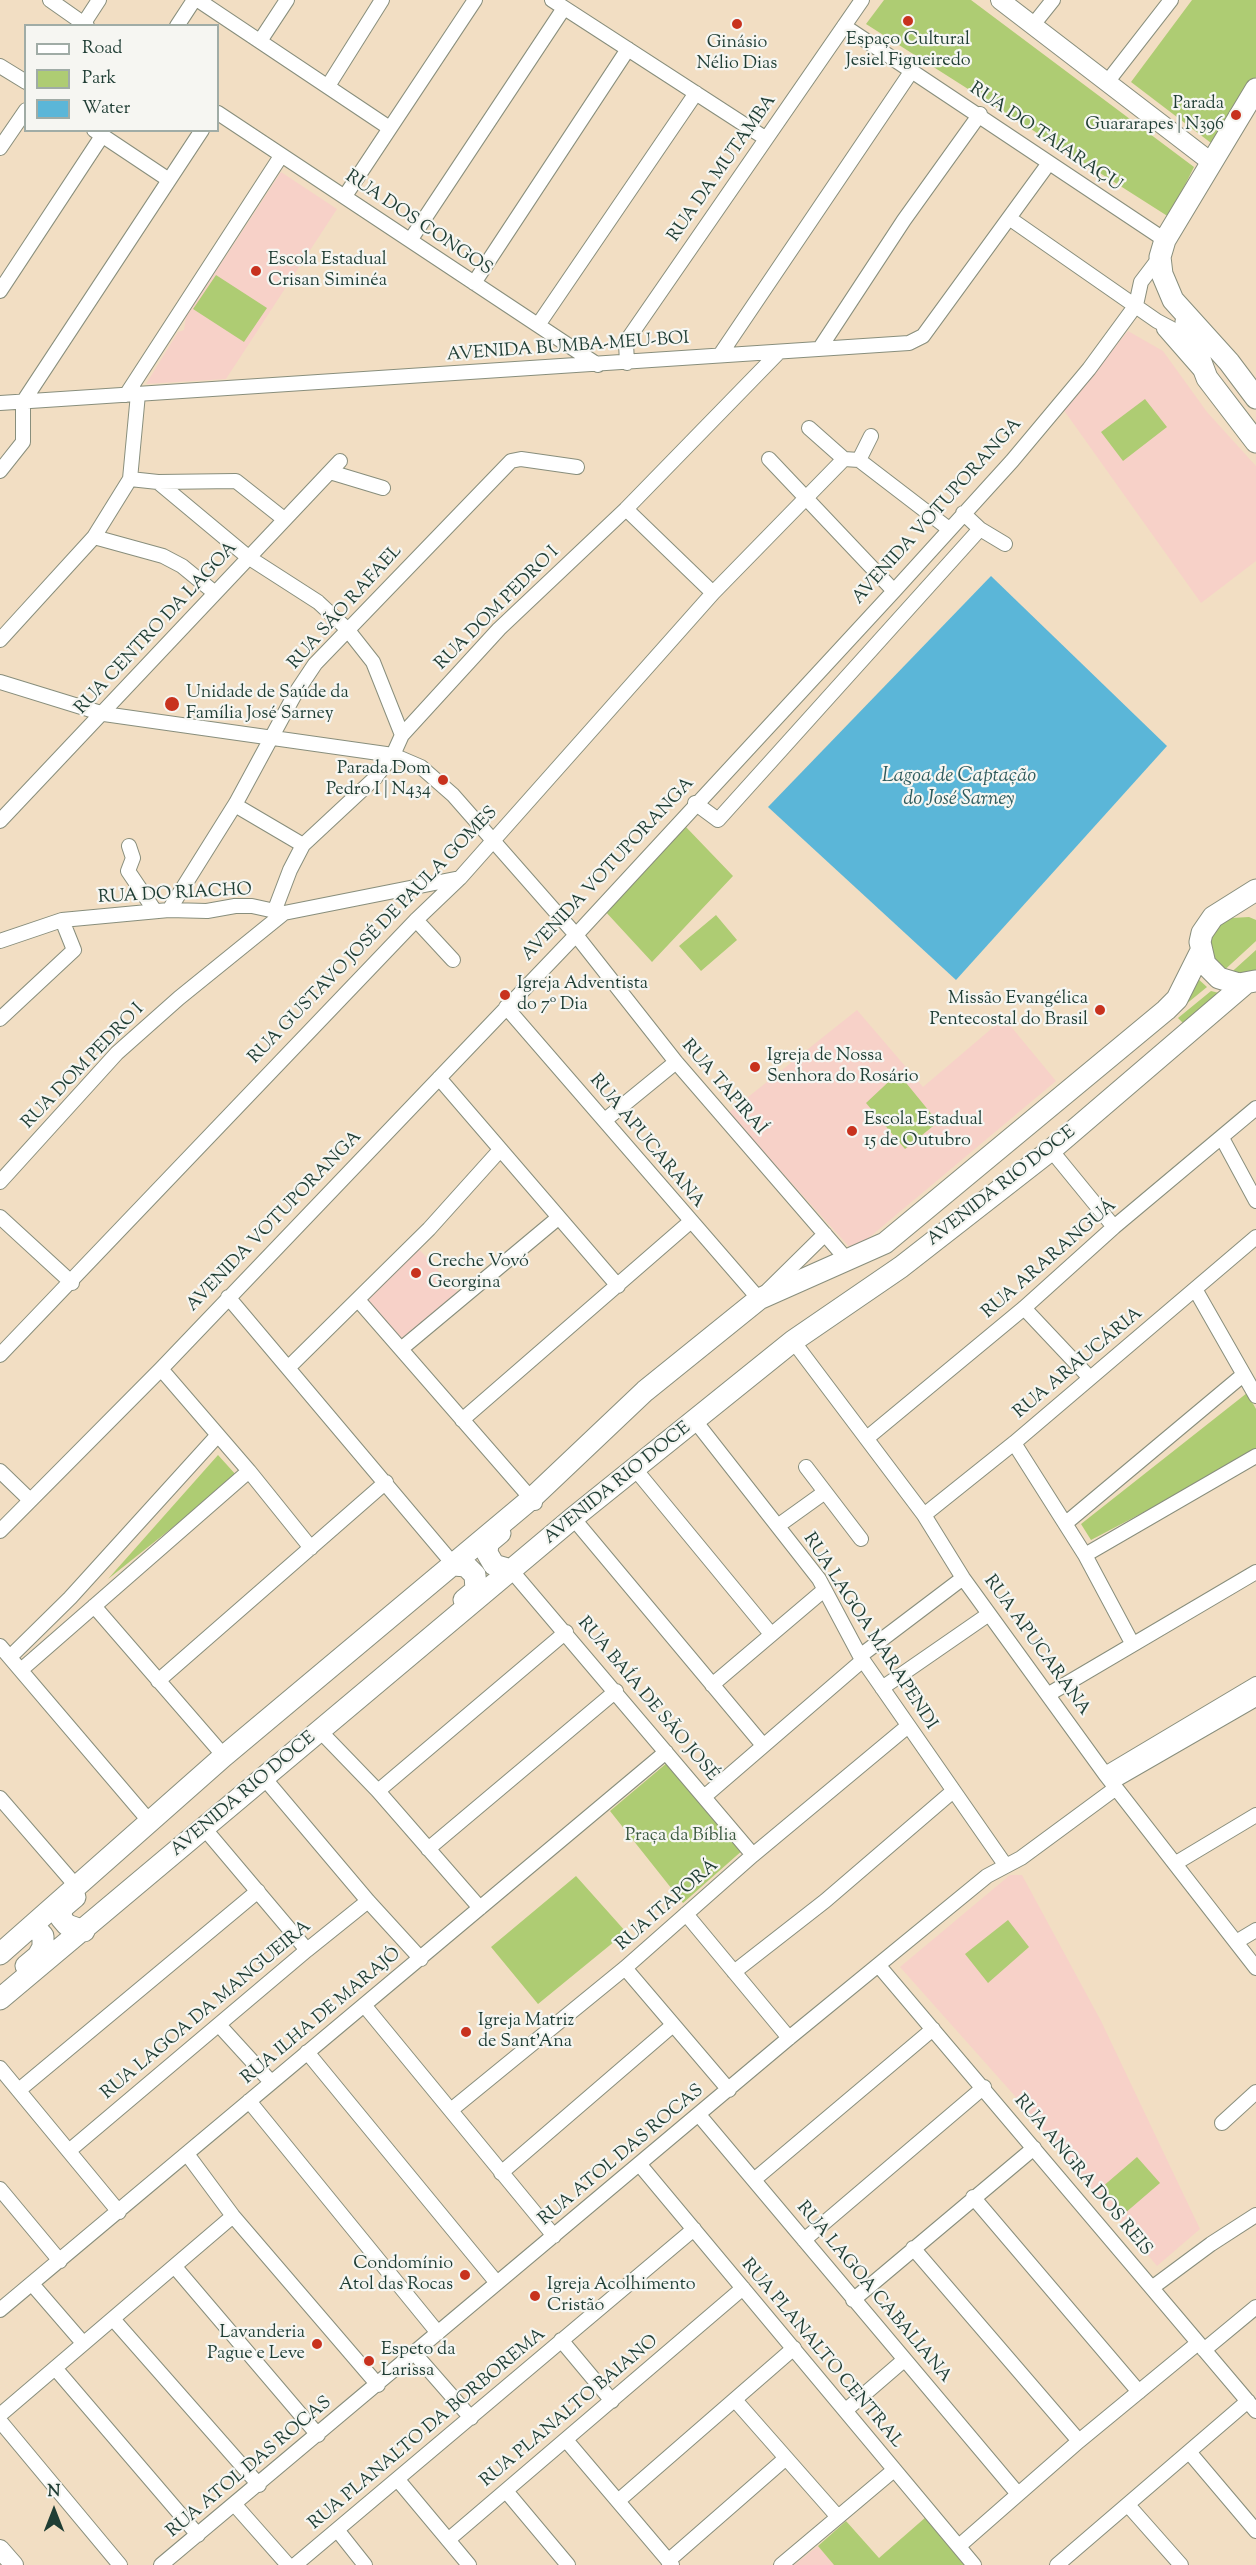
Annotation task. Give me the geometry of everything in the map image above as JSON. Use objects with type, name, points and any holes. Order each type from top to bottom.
[{"type":"main road","points":[[1256,89],[1211,162],[1163,248],[1167,288],[1180,308],[1229,362],[1256,398]]},
{"type":"main road","points":[[1180,308],[1207,378],[1256,442]]},
{"type":"main road","name":"AVENIDA RIO DOCE","points":[[1252,986],[1219,978],[1205,964],[1201,951],[1202,933],[1207,924],[1220,911],[1229,908],[1256,890]]},
{"type":"main road","points":[[1229,908],[1239,906],[1256,910]]},
{"type":"main road","name":"AVENIDA RIO DOCE","points":[[1,1951],[146,1827],[224,1756],[533,1502],[556,1476],[645,1391],[759,1299],[848,1261],[885,1242],[1166,1010],[1177,999],[1201,951]]},
{"type":"main road","name":"AVENIDA RIO DOCE","points":[[0,1999],[84,1931],[573,1518],[696,1422],[793,1341],[901,1267],[1051,1150],[1252,986]]},
{"type":"main road","points":[[511,1570],[491,1562],[487,1553],[488,1543],[533,1502]]},
{"type":"main road","points":[[403,1661],[416,1640],[476,1590],[477,1582],[472,1570],[466,1566],[454,1565]]},
{"type":"main road","points":[[84,1931],[67,1925],[61,1918],[62,1908],[131,1848],[146,1827]]},
{"type":"main road","points":[[0,1987],[38,1956],[43,1947],[43,1936],[33,1925]]},
{"type":"street","points":[[51,0],[85,24],[99,0]]},
{"type":"street","points":[[178,24],[194,0]]},
{"type":"street","points":[[198,0],[388,127]]},
{"type":"street","points":[[260,40],[287,0]]},
{"type":"street","points":[[327,86],[382,0]]},
{"type":"street","points":[[345,196],[388,127],[475,0]]},
{"type":"street","points":[[552,0],[765,138]]},
{"type":"street","name":"RUA DA MUTAMBA","points":[[627,363],[626,344],[630,336],[862,0]]},
{"type":"street","points":[[1000,0],[1211,162]]},
{"type":"street","points":[[1033,25],[1053,0]]},
{"type":"street","points":[[1108,81],[1171,0]]},
{"type":"street","points":[[411,239],[564,8]]},
{"type":"street","name":"RUA DO TAIARAÇU","points":[[844,26],[911,72],[980,114],[1163,248]]},
{"type":"street","points":[[474,283],[628,49]]},
{"type":"street","points":[[0,66],[24,81]]},
{"type":"street","points":[[720,355],[911,72]]},
{"type":"street","points":[[538,325],[696,93]]},
{"type":"street","points":[[0,148],[24,113]]},
{"type":"street","name":"RUA DOS CONGOS","points":[[219,114],[598,365]]},
{"type":"street","points":[[820,348],[904,220],[980,114]]},
{"type":"street","points":[[0,471],[23,442],[23,402],[201,132]]},
{"type":"street","points":[[0,291],[98,133],[169,180]]},
{"type":"street","points":[[0,640],[94,537],[130,479],[132,394],[281,156]]},
{"type":"street","name":"AVENIDA BUMBA-MEU-BOI","points":[[0,403],[598,365],[917,340],[1049,163]]},
{"type":"street","points":[[1009,218],[1157,321],[1229,362]]},
{"type":"street","name":"AVENIDA VOTUPORANGA","points":[[0,1531],[161,1369],[576,935],[695,803],[891,594],[1089,369],[1136,305],[1141,282],[1163,248]]},
{"type":"street","points":[[1157,321],[1207,378]]},
{"type":"street","name":"RUA DOM PEDRO I","points":[[0,1182],[117,1053],[279,913],[290,870],[303,845],[375,778],[393,755],[402,735],[499,629],[626,509],[779,352]]},
{"type":"street","points":[[809,428],[844,459],[859,460],[949,529]]},
{"type":"street","points":[[859,460],[871,436]]},
{"type":"street","name":"RUA SÃO RAFAEL","points":[[169,909],[235,804],[309,672],[347,629],[505,466],[520,459],[577,467]]},
{"type":"street","points":[[769,459],[807,497],[905,612]]},
{"type":"street","name":"RUA GUSTAVO JOSÉ DE PAULA GOMES","points":[[0,1354],[460,878],[713,593],[844,459]]},
{"type":"street","name":"RUA CENTRO DA LAGOA","points":[[0,821],[104,714],[340,460]]},
{"type":"street","points":[[330,472],[383,488]]},
{"type":"street","points":[[130,479],[158,482],[236,481],[284,519]]},
{"type":"street","points":[[158,482],[248,557],[318,602],[347,629],[373,662],[402,735]]},
{"type":"street","points":[[626,509],[713,593]]},
{"type":"street","points":[[963,513],[980,530],[1005,544]]},
{"type":"street","points":[[695,803],[718,820],[980,530]]},
{"type":"street","points":[[94,537],[163,556],[182,566],[215,593]]},
{"type":"street","points":[[822,667],[844,682]]},
{"type":"street","name":"RUA TAPIRAÍ","points":[[0,682],[104,714],[272,736],[393,755],[421,767],[453,795],[576,935],[676,1062],[848,1261]]},
{"type":"street","points":[[753,741],[772,759]]},
{"type":"street","points":[[235,804],[303,845]]},
{"type":"street","points":[[129,846],[133,858],[128,871],[155,911]]},
{"type":"street","name":"RUA DO RIACHO","points":[[0,941],[62,920],[169,909],[207,911],[252,906],[279,913],[460,878]]},
{"type":"street","points":[[0,1019],[72,953],[75,948],[62,920]]},
{"type":"street","points":[[416,921],[453,960]]},
{"type":"street","name":"RUA APUCARANA","points":[[506,1007],[759,1299]]},
{"type":"street","points":[[605,1119],[676,1062]]},
{"type":"street","points":[[439,1078],[618,1286]]},
{"type":"street","name":"RUA ARARANGUÁ","points":[[867,1438],[1024,1308],[1114,1227],[1256,1108]]},
{"type":"street","points":[[1222,1138],[1256,1201]]},
{"type":"street","points":[[288,1368],[359,1301],[429,1229],[500,1150]]},
{"type":"street","points":[[1051,1150],[1114,1227]]},
{"type":"street","points":[[0,1217],[72,1282]]},
{"type":"street","points":[[401,1349],[558,1218]]},
{"type":"street","points":[[462,1420],[690,1222]]},
{"type":"street","name":"AVENIDA RIO DOCE","points":[[759,1299],[825,1234]]},
{"type":"street","name":"RUA ARAUCÁRIA","points":[[924,1515],[1014,1443],[1256,1237]]},
{"type":"street","points":[[1195,1289],[1256,1396]]},
{"type":"street","points":[[228,1297],[454,1565]]},
{"type":"street","points":[[359,1301],[533,1502]]},
{"type":"street","points":[[1024,1308],[1090,1378]]},
{"type":"street","name":"RUA APUCARANA","points":[[793,1341],[924,1515],[963,1578],[1111,1781],[1256,1968]]},
{"type":"street","points":[[161,1369],[249,1471],[311,1548]]},
{"type":"street","points":[[1066,1523],[1243,1375]]},
{"type":"street","name":"RUA LAGOA MARAPENDI","points":[[696,1422],[819,1579],[862,1658],[952,1792],[1006,1866]]},
{"type":"street","points":[[10,1657],[70,1598],[218,1436]]},
{"type":"street","points":[[1014,1443],[1085,1555],[1132,1643]]},
{"type":"street","points":[[1085,1555],[1256,1456]]},
{"type":"street","points":[[806,1467],[861,1539]]},
{"type":"street","points":[[635,1469],[771,1634]]},
{"type":"street","points":[[0,1471],[30,1500]]},
{"type":"street","points":[[21,1670],[249,1471]]},
{"type":"street","points":[[158,1681],[386,1482]]},
{"type":"street","points":[[778,1525],[825,1492]]},
{"type":"street","points":[[573,1518],[762,1744]]},
{"type":"street","name":"RUA BAÍA DE SÃO JOSÉ","points":[[511,1570],[753,1855]]},
{"type":"street","points":[[1049,1694],[1256,1572]]},
{"type":"street","points":[[704,1797],[862,1658],[963,1578]]},
{"type":"street","points":[[84,1582],[94,1606],[224,1756]]},
{"type":"street","points":[[712,1685],[824,1590]]},
{"type":"street","points":[[70,1598],[94,1606]]},
{"type":"street","points":[[882,1688],[989,1614]]},
{"type":"street","points":[[378,1791],[566,1632]]},
{"type":"street","points":[[0,1646],[146,1827]]},
{"type":"street","points":[[1111,1781],[1256,1684]]},
{"type":"street","points":[[428,1849],[616,1691]]},
{"type":"street","points":[[1111,1781],[1256,1699]]},
{"type":"street","name":"RUA ITAPORÁ","points":[[451,2110],[625,1968],[753,1855],[908,1726]]},
{"type":"street","points":[[320,1731],[378,1791],[480,1908]]},
{"type":"street","name":"RUA ILHA DE MARAJÓ","points":[[0,2310],[666,1752]]},
{"type":"street","points":[[265,1779],[368,1901],[421,1959]]},
{"type":"street","name":"RUA ATOL DAS ROCAS","points":[[161,2565],[415,2355],[438,2333],[789,2038],[987,1876],[1006,1866],[1111,1781]]},
{"type":"street","points":[[735,1972],[825,1901],[952,1792]]},
{"type":"street","points":[[0,1798],[77,1887]]},
{"type":"street","points":[[1176,1863],[1256,1815]]},
{"type":"street","points":[[204,1828],[307,1950]]},
{"type":"street","points":[[19,2090],[258,1891]]},
{"type":"street","name":"RUA LAGOA DA MANGUEIRA","points":[[70,2150],[368,1901]]},
{"type":"street","points":[[686,1914],[789,2038]]},
{"type":"street","points":[[1236,1942],[1256,1930]]},
{"type":"street","name":"RUA ANGRA DOS REIS","points":[[879,1966],[984,2087],[1252,2406]]},
{"type":"street","points":[[625,1968],[729,2090]]},
{"type":"street","points":[[364,2005],[554,2236]]},
{"type":"street","points":[[219,2025],[271,2082]]},
{"type":"street","points":[[501,2173],[673,2025]]},
{"type":"street","points":[[755,2179],[933,2029]]},
{"type":"street","points":[[307,2052],[497,2283]]},
{"type":"street","points":[[0,2068],[119,2212]]},
{"type":"street","points":[[804,2240],[984,2087]]},
{"type":"street","points":[[1222,2123],[1256,2091]]},
{"type":"street","points":[[249,2101],[438,2333]]},
{"type":"street","name":"RUA LAGOA CABALIANA","points":[[699,2115],[1018,2494]]},
{"type":"street","points":[[853,2300],[1034,2148]]},
{"type":"street","points":[[187,2154],[233,2216],[378,2385]]},
{"type":"street","name":"RUA PLANALTO CENTRAL","points":[[640,2165],[974,2565]]},
{"type":"street","points":[[0,2189],[60,2261]]},
{"type":"street","points":[[973,2197],[1139,2392]]},
{"type":"street","points":[[1153,2288],[1211,2244],[1256,2215]]},
{"type":"street","points":[[0,2415],[233,2216]]},
{"type":"street","name":"RUA PLANALTO DA BORBOREMA","points":[[295,2565],[694,2229]]},
{"type":"street","points":[[914,2248],[1079,2441]]},
{"type":"street","points":[[175,2267],[318,2435]]},
{"type":"street","points":[[32,2284],[83,2343]]},
{"type":"street","name":"RUA PLANALTO BAIANO","points":[[448,2540],[743,2288]]},
{"type":"street","points":[[958,2546],[1139,2392],[1256,2307]]},
{"type":"street","points":[[113,2319],[259,2485]]},
{"type":"street","points":[[561,2340],[612,2401]]},
{"type":"street","points":[[618,2501],[794,2348]]},
{"type":"street","points":[[415,2355],[471,2418]]},
{"type":"street","points":[[846,2410],[904,2360]]},
{"type":"street","points":[[56,2368],[198,2535]]},
{"type":"street","points":[[735,2400],[838,2517]]},
{"type":"street","points":[[1057,2565],[1072,2560],[1128,2505],[1190,2453],[1252,2406]]},
{"type":"street","points":[[0,2421],[120,2565]]},
{"type":"street","points":[[566,2440],[670,2563],[786,2458]]},
{"type":"street","points":[[1190,2453],[1256,2531]]},
{"type":"street","points":[[781,2565],[894,2470]]},
{"type":"street","points":[[398,2480],[469,2565]]},
{"type":"street","points":[[506,2491],[568,2565]]},
{"type":"street","points":[[235,2505],[288,2565]]},
{"type":"street","points":[[1128,2505],[1181,2565]]},
{"type":"street","points":[[338,2531],[365,2565]]},
{"type":"street","points":[[0,2549],[14,2565]]},
{"type":"shaded area","name":"Escola Estadual Crisan Siminéa","points":[[281,172],[337,209],[226,379],[146,384],[178,332],[184,330],[186,317]]},
{"type":"shaded area","points":[[1128,331],[1163,351],[1207,412],[1256,466],[1256,561],[1201,603],[1063,409]]},
{"type":"shaded area","name":"Escola Estadual 15 de Outubro","points":[[857,1010],[923,1087],[1004,1018],[1056,1081],[853,1251],[728,1113]]},
{"type":"shaded area","name":"Creche Vovó Georgina","points":[[416,1246],[464,1299],[404,1351],[363,1305]]},
{"type":"shaded area","points":[[1010,1875],[1022,1875],[1101,2021],[1200,2229],[1157,2266],[1014,2095],[900,1967]]},
{"type":"shaded area","points":[[818,2546],[834,2565],[794,2565]]},
{"type":"green space","points":[[884,0],[971,0],[1194,167],[1169,217],[866,24]]},
{"type":"green space","points":[[1192,0],[1256,0],[1256,77],[1215,146],[1131,82]]},
{"type":"green space","points":[[216,275],[267,308],[244,342],[193,309]]},
{"type":"green space","points":[[1145,399],[1167,427],[1123,461],[1101,432]]},
{"type":"green space","points":[[685,826],[733,876],[652,962],[604,910]]},
{"type":"green space","points":[[716,915],[737,940],[701,971],[679,946]]},
{"type":"green space","points":[[1249,917],[1256,920],[1256,941],[1219,975],[1206,955],[1210,931],[1218,924],[1232,918]]},
{"type":"green space","points":[[1256,950],[1256,977],[1225,978]]},
{"type":"green space","points":[[1196,977],[1207,987],[1174,1014]]},
{"type":"green space","points":[[1211,991],[1219,993],[1183,1023],[1178,1018]]},
{"type":"green space","points":[[898,1073],[938,1122],[905,1149],[866,1103]]},
{"type":"green space","points":[[1247,1393],[1256,1409],[1256,1453],[1091,1540],[1081,1524]]},
{"type":"green space","points":[[218,1455],[237,1476],[108,1579]]},
{"type":"green space","name":"Praça da Bíblia","points":[[668,1762],[744,1849],[683,1903],[610,1811]]},
{"type":"green space","points":[[576,1876],[626,1932],[538,2004],[491,1947]]},
{"type":"green space","points":[[1008,1920],[1029,1947],[988,1983],[965,1954]]},
{"type":"green space","points":[[1137,2157],[1160,2183],[1124,2214],[1101,2188]]},
{"type":"green space","points":[[926,2517],[967,2565],[834,2565],[818,2546],[846,2521],[879,2558]]},
{"type":"water","name":"Lagoa de Captação do José Sarney","points":[[991,576],[1167,746],[956,980],[768,807]]},
{"type":"place","name":"Espaço Cultural Jesiel Figueiredo","points":[[908,21]]},
{"type":"place","name":"Ginásio Nélio Dias","points":[[737,24]]},
{"type":"place","name":"Parada Guararapes | N396","points":[[1236,115]]},
{"type":"place","name":"Escola Estadual Crisan Siminéa","points":[[256,271]]},
{"type":"place","name":"Unidade de Saúde da Família José Sarney","points":[[172,704]]},
{"type":"place","name":"Parada Dom Pedro I | N434","points":[[443,780]]},
{"type":"place","name":"Igreja Adventista do 7º Dia","points":[[505,995]]},
{"type":"place","name":"Missão Evangélica Pentecostal do Brasil","points":[[1100,1010]]},
{"type":"place","name":"Igreja de Nossa Senhora do Rosário","points":[[755,1067]]},
{"type":"place","name":"Escola Estadual 15 de Outubro","points":[[852,1131]]},
{"type":"place","name":"Creche Vovó Georgina","points":[[416,1273]]},
{"type":"place","name":"Igreja Matriz de Sant'Ana","points":[[466,2032]]},
{"type":"place","name":"Condomínio Atol das Rocas","points":[[465,2275]]},
{"type":"place","name":"Igreja Acolhimento Cristão","points":[[535,2296]]},
{"type":"place","name":"Lavanderia Pague e Leve","points":[[317,2344]]},
{"type":"place","name":"Espeto da Larissa","points":[[369,2361]]}]
